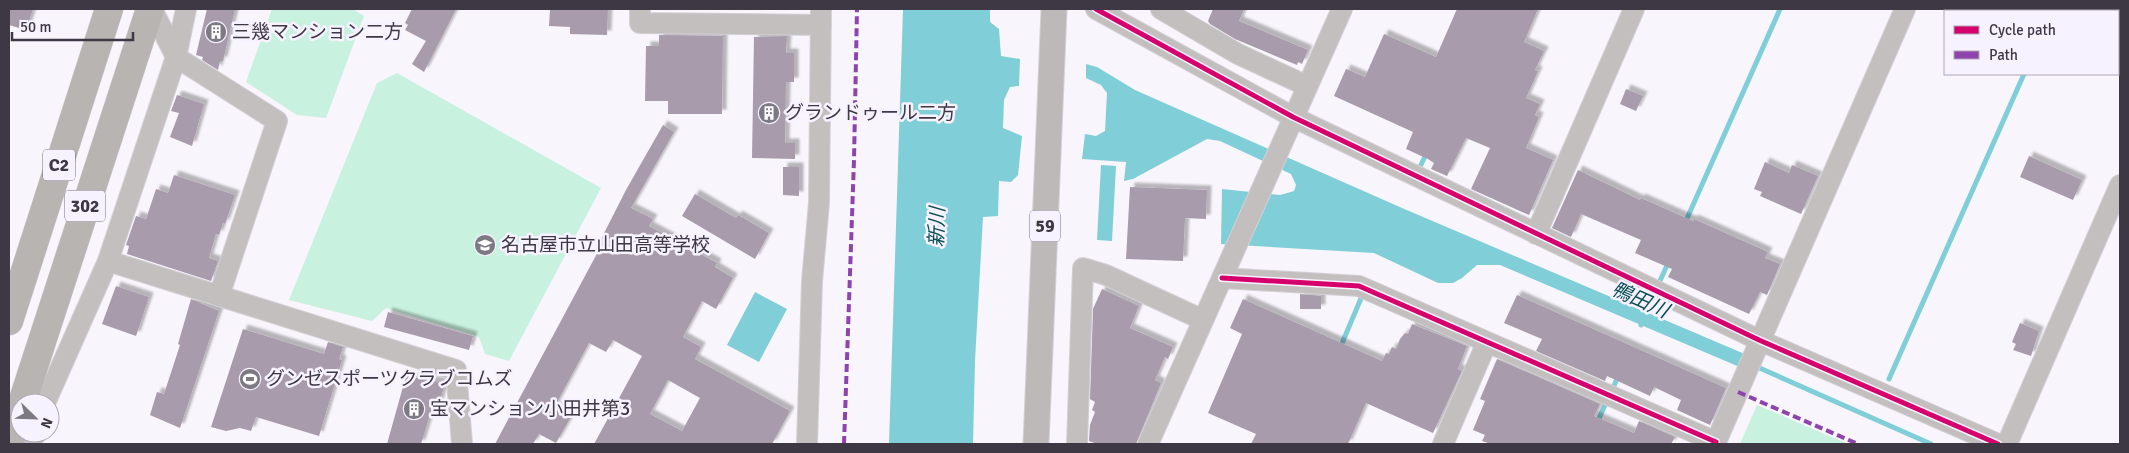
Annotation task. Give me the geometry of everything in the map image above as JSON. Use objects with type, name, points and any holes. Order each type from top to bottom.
[{"type":"highway","name":"302","points":[[9,280],[95,9]]},
{"type":"highway","name":"C2","points":[[9,321],[109,9]]},
{"type":"highway","name":"C2","points":[[9,402],[136,9]]},
{"type":"highway","name":"302","points":[[25,393],[102,152],[151,9]]},
{"type":"highway","points":[[31,393],[94,198],[102,152]]},
{"type":"main road","name":"59","points":[[1036,444],[1054,9]]},
{"type":"street","points":[[151,9],[176,57],[277,121],[219,296]]},
{"type":"street","points":[[49,393],[108,261],[176,57],[186,9]]},
{"type":"street","points":[[640,9],[640,23],[821,17],[819,203],[812,281],[807,444]]},
{"type":"street","points":[[1096,9],[1294,117],[1536,234],[1757,345],[1998,444]]},
{"type":"street","points":[[1161,9],[1238,54],[1308,86]]},
{"type":"street","points":[[1148,444],[1342,9]]},
{"type":"street","points":[[1536,234],[1634,9]]},
{"type":"street","points":[[1225,270],[1359,286],[1716,443],[1740,384],[1905,9]]},
{"type":"street","points":[[2007,444],[2120,185]]},
{"type":"street","points":[[108,261],[456,370],[462,444]]},
{"type":"street","points":[[1077,444],[1083,268],[1106,275],[1203,320]]},
{"type":"street","points":[[1443,444],[1487,342]]},
{"type":"green space","points":[[272,9],[353,9],[364,16],[326,118],[297,115],[246,82]]},
{"type":"green space","points":[[397,73],[601,188],[509,361],[485,354],[479,337],[386,308],[372,321],[289,300],[377,83]]},
{"type":"green space","points":[[1757,405],[1848,444],[1740,444]]},
{"type":"water","name":"新川","points":[[903,9],[990,9],[990,22],[999,29],[1001,56],[1020,59],[1019,86],[1010,87],[1004,100],[1003,128],[1022,136],[1018,175],[1011,182],[999,181],[998,216],[983,217],[975,361],[973,444],[889,444]]},
{"type":"water","points":[[1086,64],[1097,67],[1135,90],[1402,208],[1747,355],[1742,368],[1500,265],[1477,265],[1453,283],[1438,283],[1374,253],[1221,244],[1222,189],[1280,195],[1294,191],[1296,185],[1291,174],[1220,141],[1207,139],[1133,179],[1124,181],[1126,162],[1082,159],[1085,134],[1096,136],[1105,131],[1107,93],[1101,85],[1086,78]]},
{"type":"water","points":[[1101,165],[1116,166],[1112,241],[1097,240]]},
{"type":"water","points":[[755,292],[787,309],[759,362],[727,345]]},
{"type":"building","points":[[9,9],[33,9],[26,30],[9,25]]},
{"type":"building","name":"三幾マンション二方","points":[[207,9],[235,9],[223,61],[220,61],[218,70],[202,60],[203,57],[196,55]]},
{"type":"building","points":[[412,9],[456,9],[424,72],[412,64],[426,41],[405,30],[408,25],[405,23]]},
{"type":"building","points":[[550,9],[608,9],[607,35],[570,34],[570,27],[549,26]]},
{"type":"building","points":[[1213,9],[1244,9],[1239,21],[1308,50],[1302,64],[1298,62],[1297,65],[1235,39],[1210,24],[1208,21]]},
{"type":"building","points":[[1457,9],[1538,9],[1524,42],[1544,51],[1535,70],[1538,71],[1526,98],[1540,104],[1535,115],[1539,117],[1526,148],[1553,160],[1529,215],[1471,189],[1490,148],[1466,138],[1447,176],[1431,169],[1434,163],[1428,159],[1406,149],[1413,132],[1334,96],[1346,69],[1365,77],[1384,34],[1436,57]]},
{"type":"building","points":[[659,35],[723,36],[722,114],[668,114],[668,101],[645,101],[646,46],[659,46]]},
{"type":"building","name":"グランドゥール二方","points":[[787,36],[786,53],[794,53],[794,82],[786,82],[785,143],[795,143],[795,159],[752,158],[754,37]]},
{"type":"building","points":[[1626,89],[1643,96],[1636,111],[1620,104]]},
{"type":"building","points":[[177,95],[204,104],[192,146],[170,137],[179,113],[171,111]]},
{"type":"building","points":[[663,125],[674,132],[631,208],[653,219],[649,226],[717,263],[715,267],[733,278],[716,309],[702,301],[683,337],[701,347],[695,359],[790,411],[772,444],[594,444],[642,356],[613,340],[606,352],[589,343],[555,406],[572,415],[556,443],[539,434],[533,444],[495,444],[600,248],[597,247],[626,190]],"holes":[[[668,380],[700,398],[682,431],[650,414]]]},
{"type":"building","points":[[2029,156],[2082,180],[2073,200],[2020,177]]},
{"type":"building","points":[[1765,162],[1789,173],[1792,165],[1818,176],[1801,214],[1760,196],[1762,192],[1754,189]]},
{"type":"building","points":[[783,167],[799,167],[799,196],[783,195]]},
{"type":"building","points":[[1578,170],[1640,200],[1641,198],[1693,221],[1694,219],[1768,252],[1765,258],[1780,264],[1767,295],[1760,292],[1749,314],[1668,277],[1672,269],[1635,253],[1641,240],[1581,214],[1571,237],[1552,228]]},
{"type":"building","points":[[174,175],[235,195],[225,224],[223,223],[219,235],[216,234],[209,258],[218,261],[211,281],[127,254],[129,246],[126,245],[136,216],[146,219],[156,189],[168,193]]},
{"type":"building","points":[[1130,187],[1207,190],[1206,219],[1185,218],[1183,261],[1126,259]]},
{"type":"building","points":[[695,194],[736,218],[738,215],[769,233],[755,259],[682,216]]},
{"type":"building","points":[[116,286],[149,297],[136,336],[102,324]]},
{"type":"building","points":[[1102,289],[1139,306],[1130,328],[1173,347],[1168,359],[1165,357],[1155,380],[1161,383],[1136,444],[1097,444],[1089,441],[1090,425],[1095,412],[1092,410],[1095,402],[1090,399],[1093,309]]},
{"type":"building","points":[[1300,294],[1321,296],[1321,309],[1300,309]]},
{"type":"building","points":[[1517,295],[1726,388],[1710,425],[1677,410],[1681,400],[1654,387],[1650,396],[1607,376],[1605,381],[1536,351],[1542,339],[1504,323]]},
{"type":"building","points":[[191,299],[219,311],[180,428],[150,415],[157,392],[164,394],[180,345],[178,344]]},
{"type":"building","points":[[1243,299],[1382,361],[1386,353],[1389,354],[1392,347],[1396,349],[1400,339],[1405,333],[1408,334],[1412,324],[1467,346],[1458,369],[1462,371],[1433,433],[1366,403],[1348,444],[1251,444],[1256,434],[1208,413],[1242,334],[1230,328]]},
{"type":"building","points":[[388,312],[473,336],[469,350],[384,327]]},
{"type":"building","points":[[2020,323],[2039,331],[2031,356],[2013,350],[2016,344],[2012,342]]},
{"type":"building","points":[[243,329],[324,354],[328,342],[343,347],[339,359],[342,360],[319,436],[256,417],[251,431],[240,428],[226,431],[211,427]]},
{"type":"building","points":[[1497,359],[1600,404],[1594,416],[1634,433],[1639,421],[1675,437],[1671,444],[1491,444],[1482,441],[1485,435],[1473,430],[1485,401],[1480,399]]},
{"type":"building","name":"宝マンション小田井第3","points":[[406,376],[445,383],[437,410],[432,408],[421,444],[387,444]]},
{"type":"waterway","points":[[1685,223],[1780,9]]},
{"type":"waterway","points":[[1889,379],[2024,75]]},
{"type":"waterway","points":[[1420,167],[1427,152]]},
{"type":"waterway","points":[[1659,283],[1669,261]]},
{"type":"waterway","points":[[1340,348],[1362,296]]},
{"type":"waterway","name":"鴨田川","points":[[1641,325],[1648,308]]},
{"type":"waterway","name":"鴨田川","points":[[1755,366],[1931,444]]},
{"type":"waterway","points":[[1613,388],[1616,381]]},
{"type":"waterway","points":[[1597,423],[1605,405]]},
{"type":"marked path","points":[[844,444],[854,160],[857,9]]},
{"type":"marked path","points":[[1738,392],[1858,444]]},
{"type":"cycle path","points":[[1096,9],[1293,117],[1759,340],[1998,444]]},
{"type":"cycle path","points":[[1222,278],[1359,286],[1716,442],[1715,444]]},
{"type":"place","name":"三幾マンション二方","points":[[216,32]]},
{"type":"place","name":"グランドゥール二方","points":[[769,113]]},
{"type":"place","name":"名古屋市立山田高等学校","points":[[485,245]]},
{"type":"place","name":"グンゼスポーツクラブコムズ","points":[[250,379]]},
{"type":"place","name":"宝マンション小田井第3","points":[[414,409]]}]
